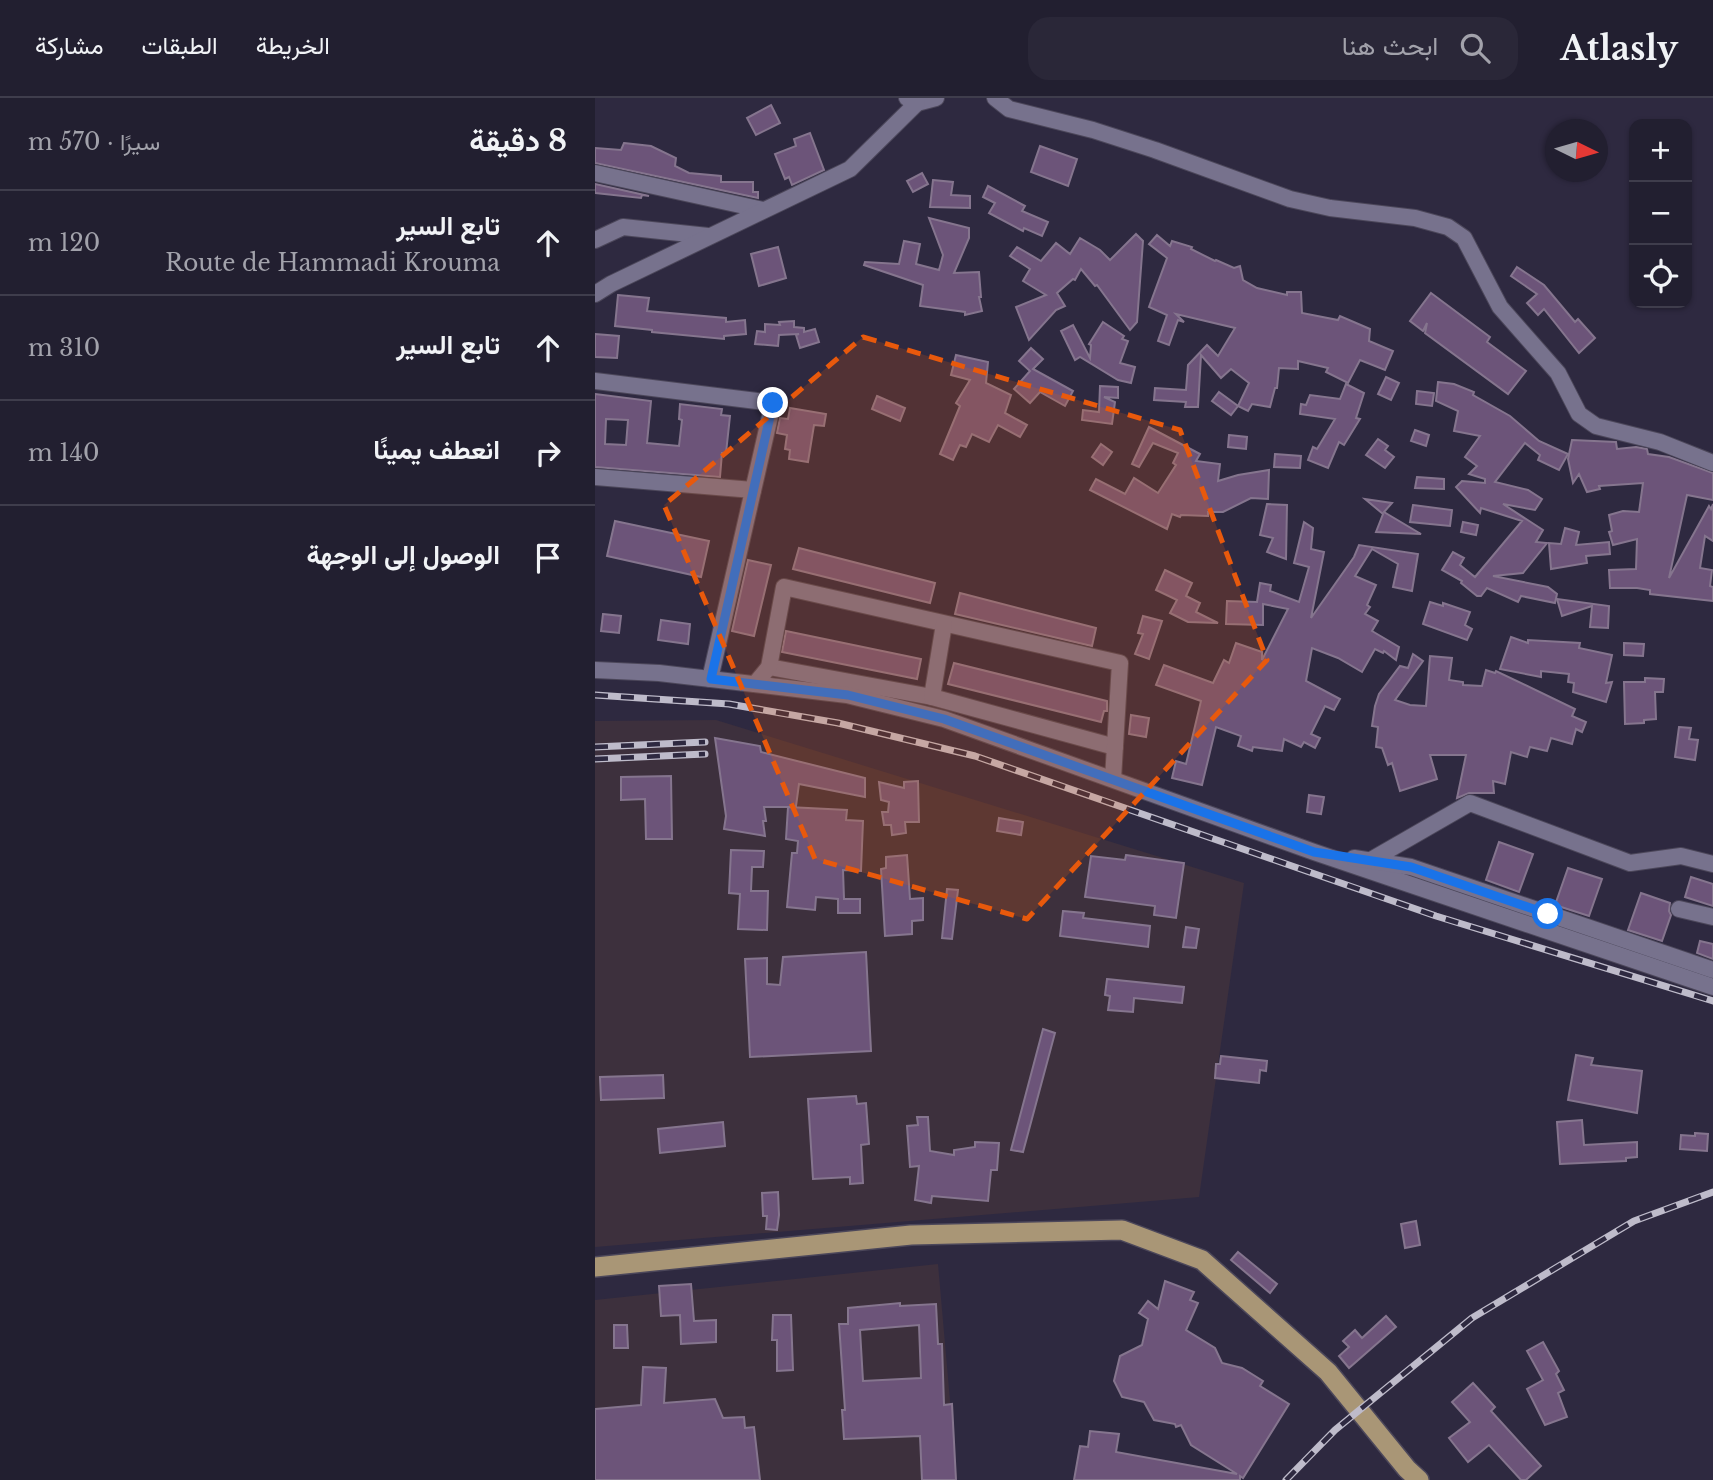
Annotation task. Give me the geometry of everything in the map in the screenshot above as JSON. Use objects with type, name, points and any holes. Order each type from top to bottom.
[{"type":"main road","points":[[595,1268],[911,1235],[1122,1230],[1202,1260],[1328,1372],[1419,1480]]},
{"type":"street","points":[[595,294],[850,169],[912,101],[936,98]]},
{"type":"street","points":[[995,98],[1009,109],[1093,130],[1290,199],[1330,208],[1415,218],[1448,227],[1464,238],[1500,307],[1558,373],[1579,414],[1597,426],[1660,442],[1713,463]]},
{"type":"street","points":[[595,173],[763,210]]},
{"type":"street","points":[[595,240],[623,227],[710,236]]},
{"type":"street","points":[[595,381],[773,403],[711,679]]},
{"type":"street","points":[[595,477],[753,490]]},
{"type":"street","points":[[755,684],[769,667],[784,587],[1120,663],[1113,779]]},
{"type":"street","points":[[932,697],[944,624]]},
{"type":"street","points":[[769,667],[932,697],[1115,747]]},
{"type":"street","points":[[595,670],[659,673],[848,695],[944,719],[1314,852],[1713,987]]},
{"type":"street","points":[[1371,860],[1470,803],[1630,863],[1681,856],[1713,864]]},
{"type":"street","points":[[1314,852],[1411,867],[1713,970]]},
{"type":"street","points":[[1679,909],[1713,918]]},
{"type":"highlighted area","points":[[863,337],[1180,430],[1267,660],[1027,919],[815,859],[664,505]]},
{"type":"shaded area","points":[[716,720],[1244,883],[1199,1197],[595,1247],[595,721]]},
{"type":"shaded area","points":[[938,1264],[957,1480],[595,1480],[595,1300]]},
{"type":"building","points":[[771,105],[780,123],[756,135],[747,118]]},
{"type":"building","points":[[810,133],[824,170],[792,185],[789,177],[785,179],[775,154],[796,146],[794,139]]},
{"type":"building","points":[[624,143],[651,146],[676,158],[675,166],[689,173],[721,176],[721,182],[753,182],[753,192],[758,192],[758,198],[595,163],[595,148],[621,150]]},
{"type":"building","points":[[1040,146],[1077,159],[1068,186],[1031,172]]},
{"type":"building","points":[[922,173],[928,184],[913,192],[907,181]]},
{"type":"building","points":[[933,180],[953,182],[951,195],[970,196],[970,208],[930,207]]},
{"type":"building","points":[[595,184],[649,196],[642,195],[641,198],[595,193]]},
{"type":"building","points":[[988,186],[1025,206],[1022,211],[1048,222],[1042,236],[1024,228],[1023,231],[989,213],[995,203],[983,197]]},
{"type":"building","points":[[929,218],[969,228],[969,238],[954,273],[979,272],[982,311],[965,315],[965,312],[920,306],[923,285],[864,265],[865,262],[899,264],[904,241],[920,244],[916,264],[939,270],[943,255]]},
{"type":"building","points":[[1136,234],[1143,241],[1137,322],[1130,330],[1097,285],[1095,286],[1081,269],[1075,280],[1057,293],[1065,306],[1056,310],[1029,340],[1016,307],[1046,295],[1023,281],[1030,269],[1010,256],[1017,247],[1041,261],[1056,243],[1070,254],[1080,238],[1100,250],[1110,260]]},
{"type":"building","points":[[1157,235],[1170,246],[1172,241],[1192,247],[1191,249],[1234,268],[1240,266],[1243,280],[1257,288],[1287,295],[1287,292],[1301,292],[1302,313],[1338,320],[1340,316],[1370,329],[1369,341],[1393,351],[1385,370],[1360,360],[1348,383],[1326,372],[1328,368],[1298,361],[1298,369],[1279,368],[1277,388],[1270,407],[1252,404],[1248,411],[1238,406],[1249,383],[1231,369],[1221,378],[1201,355],[1198,407],[1185,407],[1186,402],[1154,400],[1155,388],[1186,390],[1188,365],[1207,345],[1218,356],[1235,328],[1176,314],[1184,322],[1178,320],[1169,345],[1158,341],[1167,315],[1149,307],[1167,258],[1149,244]]},
{"type":"building","points":[[778,247],[786,278],[759,286],[751,254]]},
{"type":"building","points":[[1517,267],[1544,285],[1575,322],[1578,319],[1595,338],[1579,353],[1544,309],[1538,315],[1527,303],[1537,294],[1511,276]]},
{"type":"building","points":[[1431,293],[1490,337],[1487,342],[1526,371],[1508,394],[1425,333],[1427,323],[1423,331],[1410,321]]},
{"type":"building","points":[[618,295],[649,298],[647,311],[726,318],[726,322],[745,320],[746,334],[724,336],[724,339],[615,326]]},
{"type":"building","points":[[794,321],[794,327],[804,328],[804,332],[815,329],[819,342],[800,348],[796,335],[799,334],[779,335],[778,346],[755,344],[757,331],[765,332],[765,324],[780,325],[779,322]]},
{"type":"building","points":[[1103,322],[1128,341],[1120,363],[1135,367],[1131,383],[1118,380],[1080,357],[1075,360],[1061,331],[1073,325],[1090,358],[1089,344]]},
{"type":"building","points":[[595,334],[619,336],[617,358],[595,357]]},
{"type":"building","points":[[1031,348],[1043,359],[1033,369],[1073,391],[1065,406],[1040,392],[1030,403],[1014,389],[1030,371],[1019,361]]},
{"type":"building","points":[[956,355],[988,362],[986,383],[1011,395],[1005,413],[1027,425],[1020,437],[998,425],[989,442],[972,434],[966,447],[960,445],[953,460],[940,454],[960,406],[956,403],[970,380],[951,375]]},
{"type":"building","points":[[1386,377],[1399,383],[1391,400],[1378,394]]},
{"type":"building","points":[[1438,382],[1454,384],[1474,392],[1473,395],[1510,416],[1539,441],[1568,454],[1559,470],[1538,460],[1540,455],[1525,443],[1495,482],[1528,490],[1542,499],[1535,510],[1503,504],[1543,530],[1536,542],[1547,543],[1523,573],[1493,576],[1548,587],[1557,594],[1555,603],[1521,596],[1518,602],[1487,588],[1481,596],[1477,596],[1461,583],[1462,581],[1442,570],[1453,552],[1464,558],[1460,565],[1475,577],[1522,521],[1481,508],[1480,513],[1456,487],[1462,481],[1485,483],[1485,479],[1469,474],[1477,466],[1465,457],[1480,436],[1454,431],[1458,411],[1436,401]]},
{"type":"building","points":[[1346,384],[1364,393],[1356,418],[1360,419],[1344,445],[1339,442],[1328,468],[1308,460],[1313,447],[1317,449],[1335,419],[1300,414],[1301,404],[1306,405],[1310,395],[1340,399]]},
{"type":"building","points":[[1100,386],[1118,387],[1118,398],[1104,397],[1115,402],[1112,424],[1082,420],[1083,410],[1099,412]]},
{"type":"building","points":[[1417,391],[1434,393],[1432,406],[1416,404]]},
{"type":"building","points":[[1219,392],[1238,406],[1231,415],[1212,401]]},
{"type":"building","points":[[595,394],[651,401],[647,443],[679,446],[682,420],[679,419],[680,404],[722,409],[721,415],[730,416],[720,477],[595,467]],"holes":[[[606,419],[628,420],[626,445],[605,444]]]},
{"type":"building","points":[[877,396],[905,408],[900,421],[872,409]]},
{"type":"building","points":[[790,408],[826,414],[824,426],[814,425],[808,462],[789,459],[790,450],[785,449],[787,435],[777,433],[780,418],[788,419]]},
{"type":"building","points":[[1149,427],[1200,454],[1196,461],[1220,464],[1218,481],[1269,470],[1268,499],[1251,498],[1223,512],[1208,512],[1208,516],[1180,517],[1172,514],[1167,529],[1090,490],[1096,479],[1125,494],[1134,478],[1158,493],[1176,465],[1173,463],[1178,453],[1153,443],[1139,467],[1132,464]]},
{"type":"building","points":[[1415,430],[1429,435],[1426,446],[1411,441]]},
{"type":"building","points":[[1229,435],[1247,437],[1246,449],[1228,447]]},
{"type":"building","points":[[1378,439],[1388,446],[1385,450],[1394,457],[1385,468],[1366,455]]},
{"type":"building","points":[[1572,440],[1616,442],[1617,449],[1647,449],[1648,454],[1669,457],[1713,473],[1713,500],[1687,495],[1669,578],[1709,506],[1711,509],[1713,504],[1713,541],[1705,536],[1700,568],[1712,570],[1710,586],[1713,587],[1713,601],[1650,594],[1650,590],[1637,588],[1610,588],[1609,570],[1636,569],[1637,539],[1613,545],[1609,532],[1612,531],[1609,515],[1623,511],[1639,512],[1643,483],[1599,486],[1600,489],[1587,492],[1579,474],[1573,483],[1568,459]]},
{"type":"building","points":[[1101,444],[1112,452],[1103,465],[1092,457]]},
{"type":"building","points":[[1275,454],[1301,456],[1300,468],[1274,467]]},
{"type":"building","points":[[1417,477],[1444,479],[1444,489],[1415,488]]},
{"type":"building","points":[[1365,499],[1392,503],[1384,512],[1421,534],[1376,532],[1383,514]]},
{"type":"building","points":[[1267,504],[1287,505],[1286,559],[1267,552],[1273,538],[1260,535]]},
{"type":"building","points":[[1413,505],[1452,510],[1450,526],[1410,522]]},
{"type":"building","points":[[615,521],[709,541],[701,577],[607,556]]},
{"type":"building","points":[[1304,522],[1313,528],[1311,549],[1324,552],[1311,618],[1354,557],[1359,545],[1418,554],[1412,591],[1393,587],[1398,564],[1372,549],[1355,576],[1376,585],[1367,605],[1370,607],[1365,614],[1378,621],[1372,631],[1399,647],[1396,660],[1384,651],[1383,653],[1375,649],[1362,672],[1338,658],[1312,648],[1306,681],[1340,699],[1334,710],[1325,706],[1311,734],[1320,738],[1315,748],[1304,742],[1301,747],[1284,739],[1282,751],[1253,747],[1252,751],[1238,746],[1241,736],[1216,727],[1202,785],[1172,778],[1176,761],[1186,764],[1201,701],[1156,685],[1164,665],[1213,683],[1224,660],[1229,663],[1236,643],[1262,652],[1262,660],[1288,609],[1263,604],[1263,625],[1226,624],[1227,601],[1257,602],[1260,583],[1271,585],[1270,591],[1299,602],[1309,567],[1294,563]]},
{"type":"building","points":[[1463,522],[1478,525],[1476,535],[1461,532]]},
{"type":"building","points":[[1565,528],[1579,532],[1576,545],[1609,542],[1610,554],[1586,556],[1587,563],[1551,569],[1549,543],[1561,544]]},
{"type":"building","points":[[799,548],[935,583],[930,603],[793,569]]},
{"type":"building","points":[[748,560],[771,565],[754,636],[732,631]]},
{"type":"building","points":[[1165,570],[1192,583],[1186,596],[1200,603],[1196,612],[1218,623],[1188,622],[1170,613],[1177,600],[1156,590]]},
{"type":"building","points":[[960,593],[1096,628],[1092,646],[955,614]]},
{"type":"building","points":[[1557,599],[1609,606],[1608,628],[1590,627],[1592,606],[1562,616]]},
{"type":"building","points":[[1430,602],[1443,606],[1443,603],[1470,612],[1465,625],[1472,629],[1467,640],[1423,624]]},
{"type":"building","points":[[603,614],[621,616],[619,633],[601,631]]},
{"type":"building","points":[[1143,616],[1162,621],[1149,659],[1135,654],[1143,634],[1138,633]]},
{"type":"building","points":[[661,620],[690,624],[688,644],[658,640]]},
{"type":"building","points":[[786,631],[921,659],[917,679],[782,652]]},
{"type":"building","points":[[1511,637],[1528,643],[1528,640],[1580,643],[1579,648],[1612,655],[1606,683],[1612,682],[1606,702],[1573,692],[1574,683],[1568,682],[1569,674],[1541,671],[1541,677],[1500,669]]},
{"type":"building","points":[[1624,643],[1644,644],[1643,656],[1624,655]]},
{"type":"building","points":[[1413,654],[1423,661],[1395,700],[1426,706],[1430,656],[1452,658],[1449,680],[1463,682],[1463,685],[1482,686],[1486,670],[1496,671],[1575,709],[1572,716],[1586,722],[1582,732],[1576,729],[1572,744],[1551,738],[1547,751],[1530,747],[1527,757],[1511,752],[1505,784],[1493,781],[1494,793],[1469,793],[1457,798],[1466,755],[1430,755],[1437,779],[1400,791],[1392,763],[1388,765],[1382,748],[1376,747],[1378,727],[1372,726],[1379,694],[1400,666],[1408,668]]},
{"type":"building","points":[[954,663],[1107,701],[1107,711],[1104,711],[1101,722],[948,684]]},
{"type":"building","points":[[1645,678],[1664,679],[1663,692],[1655,692],[1656,719],[1625,724],[1624,682],[1645,682]]},
{"type":"building","points":[[1131,715],[1149,718],[1146,737],[1129,734]]},
{"type":"building","points":[[1679,727],[1691,728],[1689,739],[1698,740],[1695,760],[1675,757]]},
{"type":"building","points":[[715,738],[760,746],[761,752],[865,778],[865,797],[799,784],[796,806],[764,807],[765,836],[724,829],[726,816]]},
{"type":"building","points":[[671,776],[672,839],[646,839],[645,799],[621,800],[621,777]]},
{"type":"building","points":[[918,781],[919,822],[905,822],[906,833],[892,835],[891,825],[884,825],[882,812],[888,812],[889,802],[881,800],[879,782],[904,788],[904,782]]},
{"type":"building","points":[[1309,795],[1324,797],[1321,814],[1307,812]]},
{"type":"building","points":[[788,807],[847,810],[846,820],[863,821],[861,871],[843,870],[844,899],[860,899],[860,913],[838,913],[838,899],[816,897],[815,910],[787,907],[792,853],[797,853],[798,841],[786,839]]},
{"type":"building","points":[[999,818],[1023,822],[1021,835],[997,831]]},
{"type":"building","points":[[1499,842],[1533,854],[1519,892],[1486,880]]},
{"type":"building","points":[[731,850],[764,851],[763,867],[752,867],[751,891],[768,891],[767,930],[738,929],[740,894],[729,893]]},
{"type":"building","points":[[907,855],[910,899],[923,898],[923,920],[912,921],[912,934],[885,936],[881,869],[886,868],[886,857]]},
{"type":"building","points":[[1126,855],[1184,863],[1176,918],[1154,915],[1155,906],[1085,897],[1091,856],[1125,860]]},
{"type":"building","points":[[1568,868],[1602,879],[1589,916],[1555,905]]},
{"type":"building","points":[[1691,877],[1713,884],[1713,906],[1685,897]]},
{"type":"building","points":[[947,889],[958,890],[952,939],[942,938]]},
{"type":"building","points":[[1641,893],[1670,903],[1671,915],[1662,941],[1628,930]]},
{"type":"building","points":[[1063,911],[1084,913],[1083,918],[1150,926],[1148,947],[1060,936]]},
{"type":"building","points":[[1186,927],[1199,929],[1196,948],[1183,947]]},
{"type":"building","points":[[1700,941],[1713,944],[1713,959],[1697,953]]},
{"type":"building","points":[[866,952],[871,1051],[750,1057],[745,959],[767,958],[767,984],[780,985],[783,957]]},
{"type":"building","points":[[1107,979],[1184,987],[1182,1003],[1134,998],[1133,1012],[1108,1010],[1110,996],[1105,995]]},
{"type":"building","points":[[1043,1029],[1055,1033],[1023,1152],[1011,1150]]},
{"type":"building","points":[[1576,1055],[1593,1058],[1591,1065],[1642,1071],[1637,1113],[1568,1100]]},
{"type":"building","points":[[1221,1056],[1267,1061],[1266,1071],[1260,1070],[1259,1083],[1215,1078],[1216,1064],[1220,1064]]},
{"type":"building","points":[[663,1075],[664,1098],[601,1100],[600,1077]]},
{"type":"building","points":[[856,1096],[857,1104],[866,1103],[869,1144],[861,1145],[863,1183],[850,1184],[850,1177],[813,1179],[808,1099]]},
{"type":"building","points":[[917,1117],[928,1117],[930,1151],[954,1155],[954,1150],[975,1147],[975,1142],[999,1143],[997,1170],[991,1170],[988,1201],[932,1196],[931,1203],[915,1200],[919,1166],[910,1167],[907,1126],[918,1125]]},
{"type":"building","points":[[1582,1120],[1584,1145],[1637,1142],[1637,1157],[1626,1158],[1626,1161],[1560,1164],[1557,1122]]},
{"type":"building","points":[[723,1122],[725,1146],[660,1153],[658,1129]]},
{"type":"building","points":[[1695,1133],[1708,1134],[1707,1151],[1680,1149],[1681,1135],[1695,1136]]},
{"type":"building","points":[[778,1192],[777,1230],[766,1229],[767,1216],[763,1216],[762,1193]]},
{"type":"building","points":[[1416,1221],[1420,1245],[1405,1248],[1401,1224]]},
{"type":"building","points":[[1238,1252],[1277,1284],[1270,1293],[1231,1260]]},
{"type":"building","points":[[1165,1281],[1194,1292],[1190,1300],[1198,1303],[1186,1330],[1215,1348],[1222,1363],[1242,1368],[1263,1381],[1260,1386],[1289,1404],[1243,1478],[1240,1476],[1240,1480],[1074,1480],[1080,1446],[1088,1447],[1090,1431],[1119,1434],[1116,1452],[1237,1474],[1191,1445],[1181,1425],[1176,1427],[1175,1424],[1154,1420],[1144,1402],[1122,1397],[1114,1381],[1120,1356],[1142,1345],[1148,1319],[1139,1313],[1148,1301],[1158,1309]]},
{"type":"building","points":[[691,1284],[694,1321],[716,1320],[716,1342],[681,1344],[680,1315],[661,1316],[659,1286]]},
{"type":"building","points":[[900,1303],[900,1306],[936,1304],[938,1344],[942,1344],[944,1405],[952,1404],[956,1480],[922,1480],[920,1436],[844,1439],[842,1410],[845,1410],[839,1324],[848,1324],[848,1308]],"holes":[[[919,1325],[921,1378],[863,1381],[860,1330]]]},
{"type":"building","points":[[773,1315],[791,1315],[793,1370],[777,1371],[777,1340],[772,1340]]},
{"type":"building","points":[[1386,1316],[1396,1327],[1349,1368],[1339,1356],[1349,1347],[1343,1341],[1355,1330],[1362,1338]]},
{"type":"building","points":[[614,1325],[627,1325],[628,1348],[614,1348]]},
{"type":"building","points":[[1543,1342],[1559,1371],[1556,1374],[1564,1390],[1558,1393],[1567,1417],[1545,1425],[1527,1389],[1543,1380],[1527,1351]]},
{"type":"building","points":[[643,1367],[666,1368],[664,1403],[715,1399],[723,1418],[744,1417],[745,1428],[754,1427],[760,1480],[595,1480],[595,1409],[641,1405]]},
{"type":"building","points":[[1473,1383],[1495,1407],[1491,1411],[1541,1466],[1526,1480],[1521,1480],[1489,1445],[1468,1462],[1449,1438],[1470,1422],[1452,1402]]},
{"type":"railway","points":[[595,695],[729,704],[838,723],[975,756],[1436,916],[1713,1001]]},
{"type":"railway","points":[[595,747],[705,742]]},
{"type":"railway","points":[[595,759],[705,754]]},
{"type":"railway","points":[[1286,1480],[1335,1430],[1472,1318],[1634,1221],[1713,1192]]},
{"type":"route","points":[[773,403],[711,679],[848,695],[944,719],[1314,852],[1411,867],[1548,914]]}]
